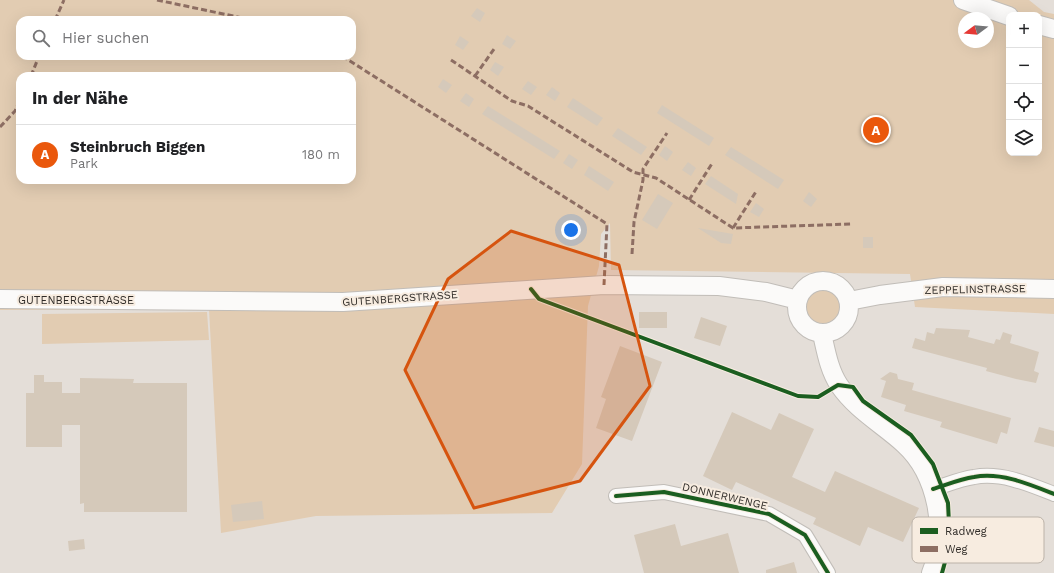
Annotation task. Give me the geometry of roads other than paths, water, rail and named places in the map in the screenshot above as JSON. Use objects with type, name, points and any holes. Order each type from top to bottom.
[{"type":"main road","points":[[963,0],[1006,15]]},
{"type":"main road","points":[[1042,26],[1054,29]]},
{"type":"main road","points":[[824,281],[840,287],[846,294],[849,301],[848,317],[844,324],[837,330],[822,334],[807,328],[798,315],[798,300],[808,286],[816,282],[824,281]]},
{"type":"main road","name":"GUTENBERGSTRASSE","points":[[0,299],[343,302],[531,289],[612,286],[719,286],[766,292],[798,300]]},
{"type":"main road","name":"ZEPPELINSTRASSE","points":[[849,301],[888,294],[943,288],[1054,289]]},
{"type":"main road","points":[[822,334],[829,364],[838,385],[858,408],[905,444],[920,462],[933,489],[938,517]]},
{"type":"main road","points":[[931,573],[934,563]]},
{"type":"street","points":[[933,489],[974,477],[999,476],[1028,484],[1054,494]]},
{"type":"street","name":"DONNERWENGE","points":[[616,496],[664,492],[768,514],[805,535],[828,573]]},
{"type":"place","name":"Steinbruch Biggen","points":[[876,130]]}]
